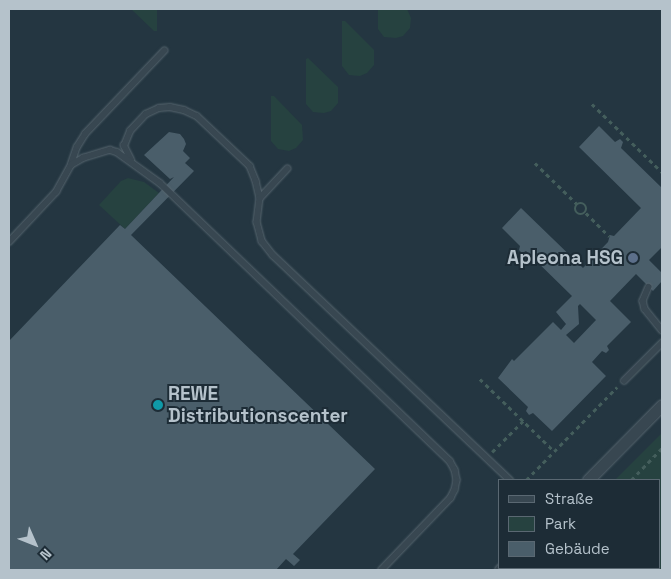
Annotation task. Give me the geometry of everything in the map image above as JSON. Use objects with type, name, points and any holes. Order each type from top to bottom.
[{"type":"street","points":[[589,479],[662,405]]},
{"type":"lane","points":[[9,242],[56,192],[71,164],[77,147],[86,134],[164,51]]},
{"type":"lane","points":[[132,162],[124,146],[130,131],[146,114],[159,108],[170,107],[184,110],[197,116],[250,166],[256,180],[260,198],[257,222],[262,241],[273,255],[509,479]]},
{"type":"lane","points":[[71,164],[83,158],[110,150],[117,152],[132,162],[166,189],[450,461],[457,480],[451,498],[382,570]]},
{"type":"lane","points":[[260,198],[287,169]]},
{"type":"lane","points":[[649,287],[643,301],[645,309],[662,330]]},
{"type":"lane","points":[[624,381],[662,343]]},
{"type":"path","points":[[592,104],[662,172]]},
{"type":"path","points":[[535,162],[577,204]]},
{"type":"path","points":[[577,204],[582,202],[586,205],[586,213],[609,236]]},
{"type":"path","points":[[577,204],[575,208],[577,213],[580,215],[586,213]]},
{"type":"path","points":[[480,379],[554,451]]},
{"type":"path","points":[[527,479],[624,381]]},
{"type":"path","points":[[486,458],[522,421]]},
{"type":"path","points":[[631,479],[662,448]]},
{"type":"green space","points":[[131,9],[157,9],[157,31],[154,31]]},
{"type":"green space","points":[[378,9],[407,9],[411,18],[410,28],[403,36],[396,38],[384,37],[378,29]]},
{"type":"green space","points":[[342,21],[345,21],[374,50],[374,65],[367,73],[360,76],[349,75],[342,66]]},
{"type":"green space","points":[[308,58],[338,87],[338,103],[331,111],[324,113],[313,112],[306,104],[306,59]]},
{"type":"green space","points":[[271,96],[274,96],[302,125],[303,140],[296,148],[289,151],[278,149],[271,141]]},
{"type":"green space","points":[[128,178],[144,182],[159,193],[125,229],[99,205],[121,181]]},
{"type":"green space","points":[[662,433],[662,570],[526,570],[661,569],[661,479],[616,479]]},
{"type":"building","points":[[599,126],[615,142],[620,139],[623,142],[621,148],[662,188],[662,247],[649,260],[662,273],[662,281],[653,291],[636,274],[610,301],[631,322],[607,346],[609,350],[606,353],[602,351],[592,362],[606,376],[552,431],[533,413],[529,415],[526,411],[528,407],[498,378],[512,359],[514,361],[553,322],[561,330],[566,324],[556,312],[572,296],[526,251],[522,253],[519,250],[520,246],[502,228],[521,208],[583,268],[608,242],[610,235],[614,236],[641,208],[579,147]],"holes":[[[580,304],[596,320],[574,343],[566,335],[579,324],[578,306]]]},
{"type":"building","name":"REWE Distributionscenter","points":[[169,132],[180,134],[184,139],[186,144],[183,151],[190,158],[185,163],[194,171],[131,235],[375,469],[293,554],[300,560],[294,566],[286,559],[276,570],[9,570],[9,341],[120,225],[125,229],[174,177],[170,179],[144,155]]},
{"type":"place","name":"Apleona HSG","points":[[633,258]]},
{"type":"place","name":"REWE Distributionscenter","points":[[158,405]]}]
